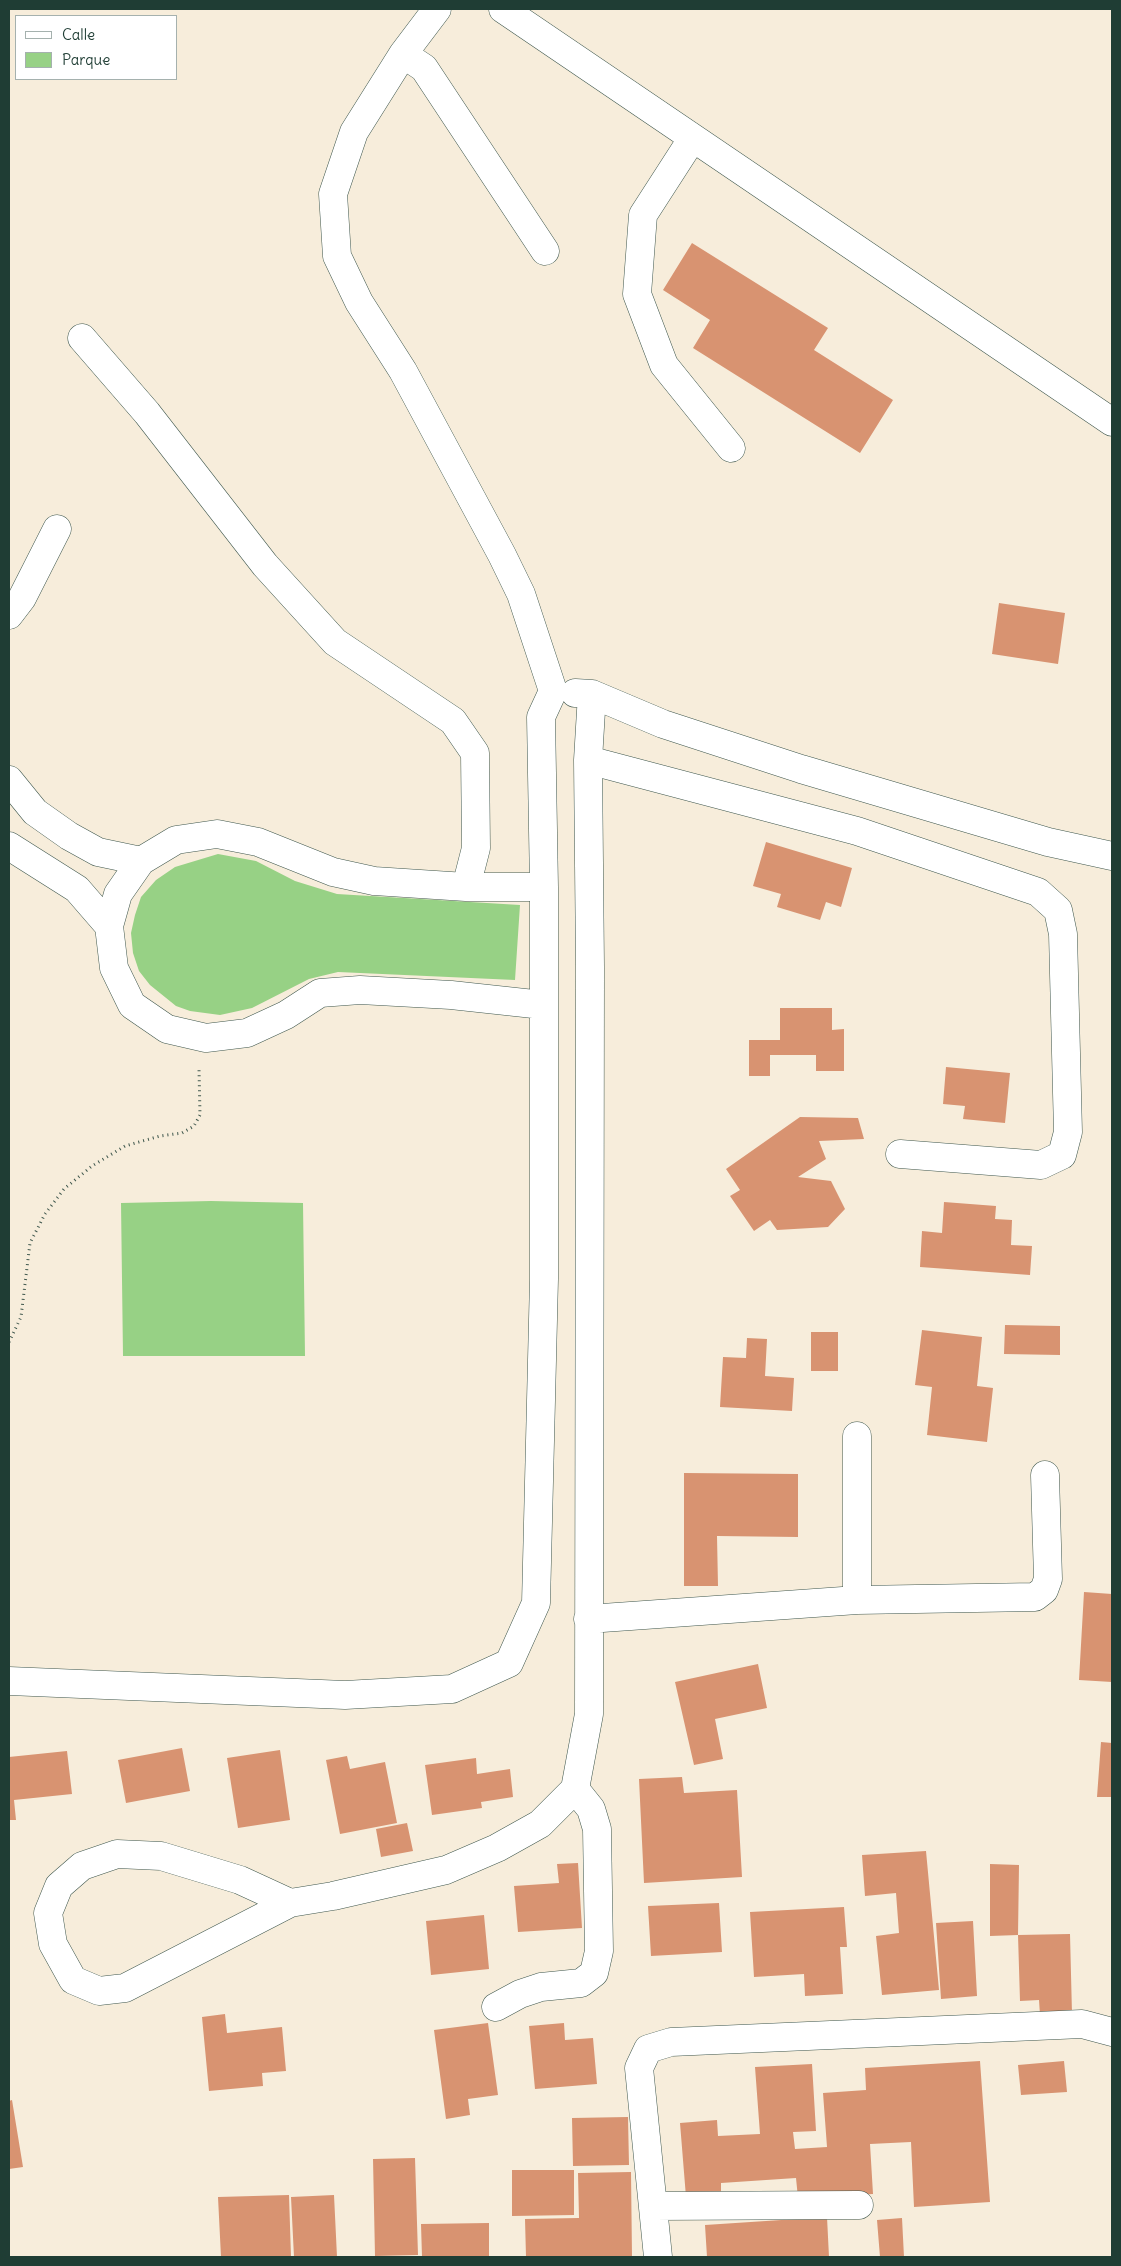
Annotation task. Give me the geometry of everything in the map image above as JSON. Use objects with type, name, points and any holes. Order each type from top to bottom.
[{"type":"street","points":[[9,1681],[345,1695],[452,1689],[509,1663],[536,1603],[544,1279],[544,887],[541,717],[553,691],[520,594],[502,555],[403,371],[359,302],[337,256],[332,194],[354,132],[403,54],[437,9]]},
{"type":"street","points":[[503,9],[692,139],[1112,422]]},
{"type":"street","points":[[403,54],[424,68],[545,250]]},
{"type":"street","points":[[692,139],[642,215],[637,294],[664,365],[731,448]]},
{"type":"street","points":[[82,338],[147,413],[265,565],[335,642],[453,721],[475,753],[476,848],[466,887]]},
{"type":"street","points":[[9,615],[22,598],[57,529]]},
{"type":"street","points":[[553,691],[592,694],[663,724],[801,769],[1048,842],[1112,856]]},
{"type":"street","points":[[290,1903],[240,1880],[161,1856],[117,1854],[82,1866],[59,1886],[48,1913],[53,1944],[73,1980],[99,1991],[125,1988],[290,1903],[333,1896],[446,1870],[497,1848],[540,1824],[575,1789],[589,1714],[590,967],[588,760],[592,694]]},
{"type":"street","points":[[588,760],[857,831],[1038,892],[1058,910],[1064,934],[1068,1122],[1068,1132],[1062,1155],[1041,1165],[900,1154]]},
{"type":"street","points":[[9,780],[35,812],[69,836],[98,852],[141,862]]},
{"type":"street","points":[[543,1005],[452,995],[360,990],[320,993],[286,1015],[247,1033],[206,1038],[166,1029],[132,1005],[114,968],[109,926],[118,894],[141,862],[176,840],[217,834],[258,842],[333,872],[374,881],[466,887],[544,887]]},
{"type":"street","points":[[9,846],[77,889],[109,926]]},
{"type":"street","points":[[857,1436],[857,1600]]},
{"type":"street","points":[[588,1619],[857,1600],[1035,1597],[1044,1590],[1048,1579],[1045,1475]]},
{"type":"street","points":[[496,2007],[520,1994],[542,1987],[581,1983],[594,1973],[600,1951],[598,1829],[591,1809],[575,1789]]},
{"type":"street","points":[[658,2257],[639,2068],[648,2049],[671,2042],[1082,2024],[1112,2032]]},
{"type":"street","points":[[653,2206],[859,2205]]},
{"type":"path","points":[[9,1342],[21,1317],[30,1243],[45,1214],[64,1189],[92,1166],[125,1146],[160,1136],[182,1133],[194,1126],[200,1115],[199,1067]]},
{"type":"green space","points":[[218,854],[256,861],[295,881],[337,894],[520,905],[515,980],[338,972],[309,979],[252,1008],[220,1015],[190,1011],[176,1006],[150,985],[139,971],[133,953],[131,933],[135,915],[141,897],[156,880],[175,867]]},
{"type":"green space","points":[[211,1201],[303,1203],[305,1356],[123,1356],[121,1203]]},
{"type":"building","points":[[692,243],[828,328],[814,350],[893,400],[860,453],[693,348],[710,320],[663,290]]},
{"type":"building","points":[[999,603],[1065,613],[1058,664],[992,654]]},
{"type":"building","points":[[766,842],[852,868],[841,907],[826,902],[820,920],[777,907],[781,894],[753,886]]},
{"type":"building","points":[[780,1008],[832,1008],[832,1030],[844,1029],[844,1071],[816,1071],[816,1055],[770,1055],[770,1076],[749,1076],[749,1040],[780,1040]]},
{"type":"building","points":[[946,1067],[1010,1073],[1005,1123],[963,1119],[965,1106],[943,1104]]},
{"type":"building","points":[[800,1117],[858,1118],[864,1139],[819,1141],[826,1159],[798,1177],[831,1181],[845,1209],[828,1227],[777,1230],[770,1220],[754,1231],[730,1196],[740,1190],[726,1169]]},
{"type":"building","points":[[944,1202],[996,1206],[995,1219],[1012,1220],[1011,1245],[1032,1246],[1030,1275],[920,1267],[922,1231],[942,1233]]},
{"type":"building","points":[[1005,1325],[1060,1326],[1060,1355],[1004,1354]]},
{"type":"building","points":[[922,1330],[982,1337],[977,1386],[993,1388],[987,1442],[927,1435],[932,1387],[915,1385]]},
{"type":"building","points":[[811,1332],[838,1332],[838,1371],[811,1371]]},
{"type":"building","points":[[747,1338],[767,1339],[765,1376],[794,1378],[792,1411],[720,1407],[723,1357],[746,1358]]},
{"type":"building","points":[[684,1473],[798,1474],[798,1537],[717,1536],[718,1586],[684,1586]]},
{"type":"building","points":[[1084,1592],[1112,1594],[1112,1682],[1079,1680]]},
{"type":"building","points":[[758,1664],[767,1708],[715,1719],[723,1759],[694,1765],[675,1682]]},
{"type":"building","points":[[1101,1742],[1112,1743],[1112,1797],[1097,1797]]},
{"type":"building","points":[[182,1748],[190,1791],[126,1803],[118,1760]]},
{"type":"building","points":[[280,1750],[290,1820],[238,1828],[227,1758]]},
{"type":"building","points":[[67,1751],[72,1794],[14,1800],[16,1820],[9,1820],[9,1757]]},
{"type":"building","points":[[347,1756],[350,1769],[385,1762],[397,1823],[340,1834],[326,1760]]},
{"type":"building","points":[[476,1758],[477,1774],[510,1769],[513,1797],[481,1802],[482,1808],[432,1815],[425,1765]]},
{"type":"building","points":[[682,1777],[684,1793],[737,1790],[742,1877],[644,1883],[639,1779]]},
{"type":"building","points":[[407,1823],[413,1851],[381,1857],[376,1829]]},
{"type":"building","points":[[926,1851],[939,1990],[882,1995],[876,1936],[899,1933],[896,1893],[865,1896],[862,1855]]},
{"type":"building","points":[[578,1863],[582,1928],[518,1932],[514,1886],[559,1883],[557,1864]]},
{"type":"building","points":[[990,1864],[1019,1865],[1018,1935],[990,1936]]},
{"type":"building","points":[[719,1903],[722,1952],[651,1956],[648,1906]]},
{"type":"building","points":[[844,1907],[847,1947],[840,1947],[843,1994],[805,1996],[804,1974],[754,1977],[750,1912]]},
{"type":"building","points":[[484,1915],[489,1969],[431,1975],[426,1921]]},
{"type":"building","points":[[973,1921],[977,1996],[941,1999],[936,1923]]},
{"type":"building","points":[[1070,1934],[1072,2014],[1040,2015],[1039,2000],[1020,2001],[1018,1935]]},
{"type":"building","points":[[225,2014],[227,2033],[282,2027],[286,2071],[262,2073],[263,2086],[209,2091],[202,2017]]},
{"type":"building","points":[[488,2023],[498,2095],[468,2099],[470,2115],[446,2119],[434,2030]]},
{"type":"building","points":[[564,2023],[565,2040],[593,2038],[597,2084],[535,2089],[529,2026]]},
{"type":"building","points":[[980,2061],[990,2202],[914,2207],[911,2142],[870,2144],[873,2194],[798,2198],[796,2178],[721,2183],[721,2195],[686,2197],[680,2123],[717,2120],[718,2136],[760,2134],[755,2067],[812,2064],[816,2131],[793,2132],[795,2149],[827,2147],[823,2093],[866,2090],[865,2068]]},
{"type":"building","points":[[1064,2061],[1067,2092],[1021,2095],[1018,2065]]},
{"type":"building","points":[[12,2100],[23,2167],[9,2169],[9,2101]]},
{"type":"building","points":[[628,2117],[629,2165],[573,2166],[572,2118]]},
{"type":"building","points":[[415,2158],[418,2255],[375,2256],[373,2159]]},
{"type":"building","points":[[512,2170],[574,2170],[574,2215],[512,2216]]},
{"type":"building","points":[[631,2172],[632,2257],[526,2257],[525,2219],[579,2218],[578,2173]]},
{"type":"building","points":[[289,2195],[291,2257],[221,2257],[218,2197]]},
{"type":"building","points":[[334,2195],[337,2257],[294,2257],[291,2197]]},
{"type":"building","points":[[827,2217],[829,2257],[707,2257],[705,2225]]},
{"type":"building","points":[[902,2218],[904,2257],[880,2257],[877,2220]]},
{"type":"building","points":[[489,2223],[489,2257],[422,2257],[421,2224]]}]
